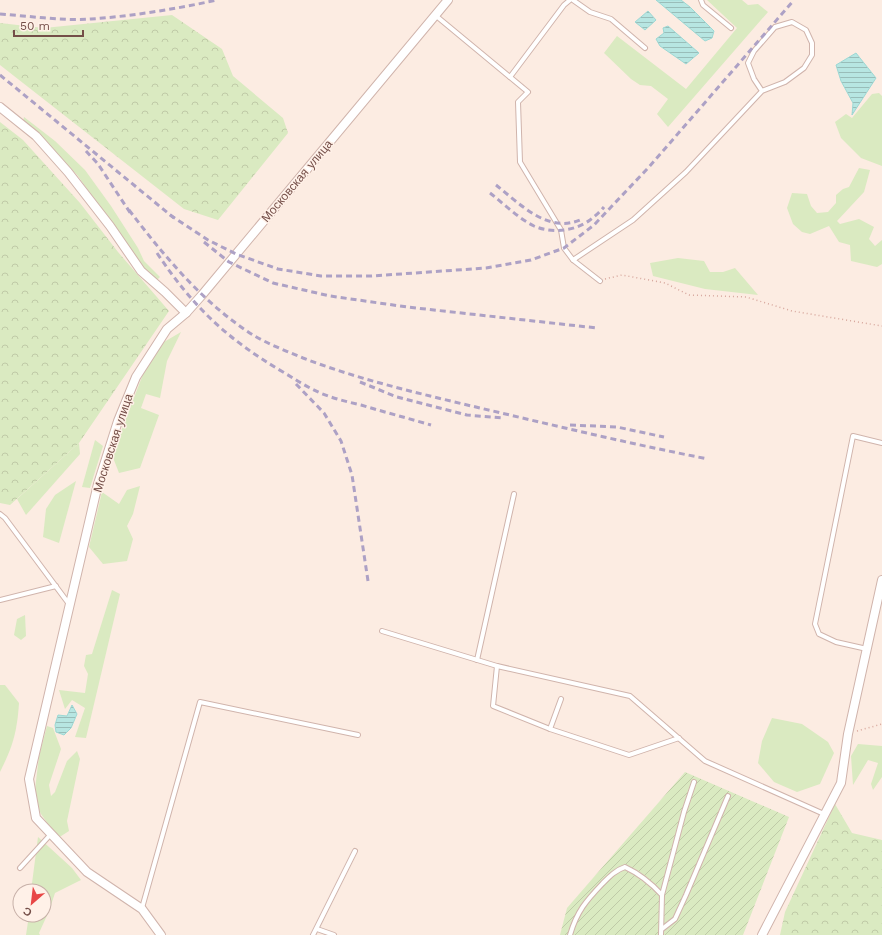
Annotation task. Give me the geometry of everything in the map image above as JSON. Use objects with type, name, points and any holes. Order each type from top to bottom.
[{"type":"street","name":"Московская улица","points":[[161,935],[142,909],[86,872],[36,818],[29,779],[98,484],[118,421],[136,377],[167,329],[186,313],[202,295],[448,0]]},
{"type":"street","points":[[0,107],[36,136],[68,172],[110,226],[141,272],[165,292],[186,313]]},
{"type":"street","points":[[762,935],[841,783],[848,734],[882,580]]},
{"type":"lane","points":[[510,77],[564,4],[570,0]]},
{"type":"lane","points":[[573,0],[590,12],[611,19],[645,48]]},
{"type":"lane","points":[[702,0],[703,5],[731,28]]},
{"type":"lane","points":[[434,16],[528,92],[518,102],[520,162],[561,230],[564,248],[573,260],[600,281]]},
{"type":"lane","points":[[573,260],[633,220],[686,172],[762,91],[785,82],[804,68],[812,55],[812,43],[806,30],[792,22],[776,27],[754,51],[748,63],[754,79],[762,91]]},
{"type":"lane","points":[[867,649],[836,642],[819,634],[815,624],[853,436],[882,443]]},
{"type":"lane","points":[[477,660],[514,494]]},
{"type":"lane","points":[[0,514],[5,518],[69,604]]},
{"type":"lane","points":[[0,600],[56,586]]},
{"type":"lane","points":[[382,631],[497,666],[630,696],[705,761],[824,814]]},
{"type":"lane","points":[[497,666],[493,706],[550,729],[629,755],[679,738]]},
{"type":"lane","points":[[550,729],[561,699]]},
{"type":"lane","points":[[142,909],[200,702],[358,735]]},
{"type":"lane","points":[[661,935],[662,895],[684,812],[694,782]]},
{"type":"lane","points":[[662,929],[674,919],[728,796]]},
{"type":"lane","points":[[20,868],[51,834]]},
{"type":"lane","points":[[313,935],[355,851]]},
{"type":"lane","points":[[570,935],[578,912],[586,900],[619,869],[625,867],[638,873],[662,895]]},
{"type":"lane","points":[[317,928],[334,935]]},
{"type":"path","points":[[600,281],[622,275],[665,283],[689,295],[746,297],[792,311],[882,326]]},
{"type":"path","points":[[848,734],[882,724]]},
{"type":"green space","points":[[707,0],[742,0],[748,5],[758,4],[768,12],[668,127],[657,114],[668,99],[651,86],[640,85],[631,79],[604,53],[617,36],[686,89],[737,28]]},
{"type":"green space","points":[[172,15],[222,49],[233,76],[283,118],[288,133],[218,220],[184,209],[0,65],[0,23],[44,28]]},
{"type":"green space","points":[[879,93],[882,96],[882,166],[861,158],[841,138],[835,122],[846,114],[852,118],[872,94]]},
{"type":"green space","points":[[24,117],[55,141],[85,170],[111,206],[138,248],[144,261],[160,277],[156,281],[145,272],[78,176],[45,141],[23,122]]},
{"type":"green space","points":[[0,122],[23,140],[80,203],[118,252],[169,311],[79,443],[10,505],[0,503]]},
{"type":"green space","points":[[859,168],[870,170],[864,192],[837,221],[840,224],[859,219],[874,227],[869,239],[875,246],[882,240],[882,264],[877,267],[851,261],[850,245],[839,242],[829,226],[810,234],[802,232],[793,224],[787,208],[792,193],[807,194],[811,206],[817,213],[828,212],[836,203],[836,195],[843,189],[849,187]]},
{"type":"green space","points":[[678,258],[704,261],[710,272],[723,272],[735,268],[758,295],[705,289],[653,276],[650,263]]},
{"type":"green space","points":[[181,332],[167,361],[160,398],[146,394],[141,408],[159,415],[140,468],[119,473],[112,455],[145,369],[164,342]]},
{"type":"green space","points":[[95,440],[103,446],[90,488],[82,487]]},
{"type":"green space","points":[[79,443],[80,454],[26,515],[17,499]]},
{"type":"green space","points":[[76,481],[59,543],[43,537],[46,509],[55,495]]},
{"type":"green space","points":[[140,486],[133,514],[127,526],[133,539],[127,561],[103,564],[89,547],[102,492],[119,504],[127,490]]},
{"type":"green space","points":[[112,590],[120,594],[86,738],[75,737],[85,708],[72,700],[65,709],[59,690],[85,693],[88,674],[84,666],[86,655],[92,654]]},
{"type":"green space","points":[[25,615],[26,636],[21,640],[14,635],[17,619]]},
{"type":"green space","points":[[0,685],[5,685],[19,703],[14,739],[0,772]]},
{"type":"green space","points":[[772,718],[802,724],[828,742],[834,753],[820,784],[797,792],[774,782],[758,763],[762,741]]},
{"type":"green space","points":[[47,726],[53,728],[61,749],[49,785],[51,796],[55,792],[67,761],[77,751],[80,759],[67,821],[69,831],[58,838],[41,814],[34,798],[39,756]]},
{"type":"green space","points":[[858,744],[882,746],[882,777],[873,790],[871,784],[878,763],[868,760],[853,785],[851,756]]},
{"type":"green space","points":[[685,772],[789,817],[743,935],[560,935],[567,908]]},
{"type":"green space","points":[[835,804],[852,833],[882,840],[882,935],[780,935],[785,912]]},
{"type":"green space","points":[[38,837],[72,868],[81,880],[55,893],[52,902],[52,883],[32,883]]},
{"type":"green space","points":[[28,923],[44,923],[39,933],[40,935],[26,935]]},
{"type":"water","points":[[656,0],[681,0],[714,31],[712,38],[705,41]]},
{"type":"water","points":[[648,11],[656,20],[645,30],[635,22]]},
{"type":"water","points":[[668,26],[699,53],[686,64],[660,46],[656,39],[664,33],[663,28]]},
{"type":"water","points":[[856,53],[876,78],[852,115],[853,103],[841,81],[836,65]]},
{"type":"water","points":[[72,705],[77,714],[71,728],[64,735],[56,732],[55,725],[58,715],[67,716]]},
{"type":"railway","points":[[0,14],[57,19],[91,19],[154,12],[217,0]]},
{"type":"railway","points":[[170,215],[208,240],[236,254],[278,269],[321,276],[372,276],[486,268],[531,260],[564,248],[594,225],[649,167],[794,0]]},
{"type":"railway","points":[[0,75],[174,218]]},
{"type":"railway","points":[[86,151],[98,164],[131,214]]},
{"type":"railway","points":[[496,185],[525,208],[547,220],[558,223],[570,223],[582,219]]},
{"type":"railway","points":[[490,193],[528,223],[534,226],[556,231],[570,229],[584,224],[604,207]]},
{"type":"railway","points":[[129,210],[171,262],[201,294],[218,309],[253,335],[284,350],[342,372],[402,389],[585,433],[708,459]]},
{"type":"railway","points":[[204,242],[229,262],[273,283],[330,296],[407,307],[597,328]]},
{"type":"railway","points":[[157,253],[170,272],[198,306],[228,334],[263,360],[318,392],[431,425]]},
{"type":"railway","points":[[360,382],[397,397],[467,415],[503,418]]},
{"type":"railway","points":[[296,384],[324,413],[341,441],[352,475],[368,581]]},
{"type":"railway","points":[[570,425],[617,427],[664,437]]}]
